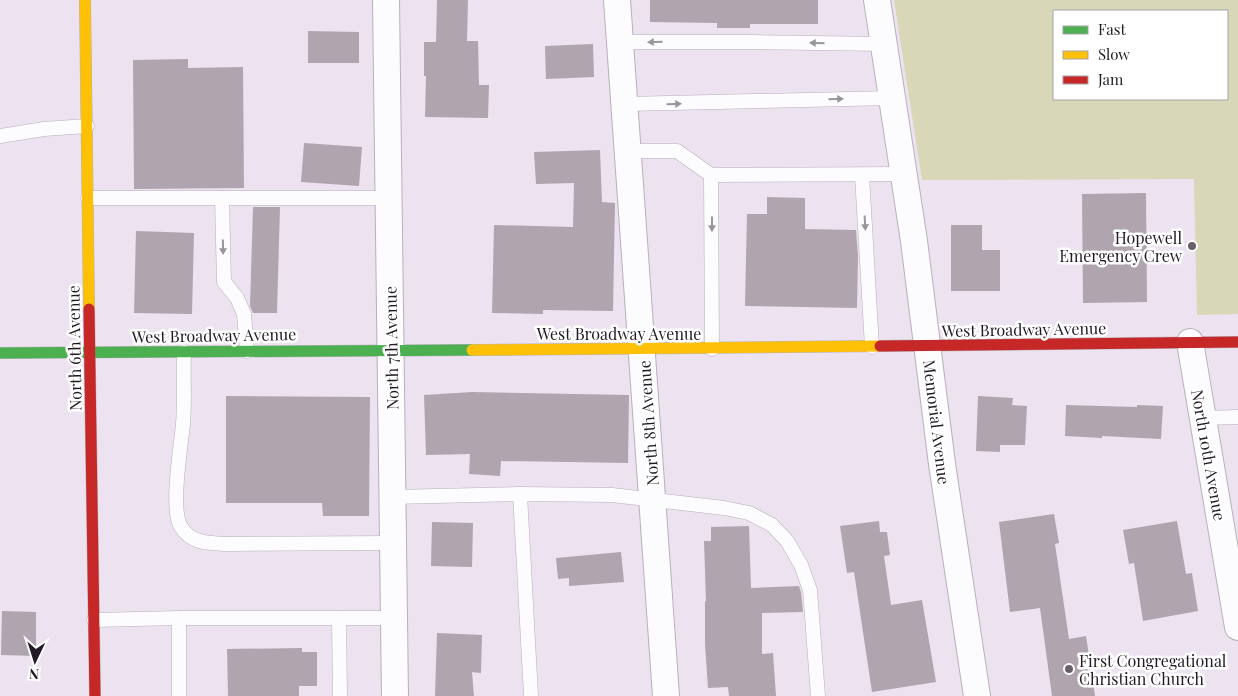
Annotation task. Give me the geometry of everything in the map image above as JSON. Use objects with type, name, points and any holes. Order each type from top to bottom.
[{"type":"main road","name":"North 6th Avenue","points":[[85,0],[95,696]]},
{"type":"main road","name":"West Broadway Avenue","points":[[0,353],[712,349],[1238,342]]},
{"type":"street","name":"North 7th Avenue","points":[[386,0],[395,696]]},
{"type":"street","name":"North 8th Avenue","points":[[617,0],[666,696]]},
{"type":"street","name":"Memorial Avenue","points":[[876,0],[903,174],[943,474],[977,696]]},
{"type":"street","name":"North 10th Avenue","points":[[1190,342],[1238,627]]},
{"type":"lane","points":[[620,42],[883,44]]},
{"type":"lane","points":[[625,104],[892,98]]},
{"type":"lane","points":[[0,136],[44,129],[87,126]]},
{"type":"lane","points":[[628,151],[677,151],[712,175],[903,174]]},
{"type":"lane","points":[[712,175],[712,349]]},
{"type":"lane","points":[[862,175],[872,347]]},
{"type":"lane","points":[[88,198],[388,198]]},
{"type":"lane","points":[[222,198],[224,282],[237,298],[244,314],[247,351]]},
{"type":"lane","points":[[184,352],[183,424],[177,475],[177,512],[180,525],[187,534],[194,540],[203,543],[224,544],[393,543]]},
{"type":"lane","points":[[1202,418],[1238,417]]},
{"type":"lane","points":[[520,494],[531,696]]},
{"type":"lane","points":[[392,497],[520,494],[612,495],[724,508],[749,513],[772,525],[787,541],[802,565],[810,590],[818,696]]},
{"type":"lane","points":[[179,618],[179,696]]},
{"type":"lane","points":[[339,618],[340,696]]},
{"type":"lane","points":[[94,620],[394,618]]},
{"type":"green space","points":[[894,0],[1238,0],[1238,314],[1197,315],[1194,179],[922,180]]},
{"type":"building","points":[[437,0],[468,0],[467,41],[478,41],[479,85],[489,85],[488,118],[425,117],[426,76],[424,76],[424,42],[436,42]]},
{"type":"building","points":[[650,0],[818,0],[818,24],[750,24],[750,28],[717,28],[717,23],[650,22]]},
{"type":"building","points":[[308,31],[359,32],[359,63],[308,63]]},
{"type":"building","points":[[593,44],[594,77],[546,79],[545,46]]},
{"type":"building","points":[[188,59],[188,68],[243,67],[244,188],[134,189],[133,60]]},
{"type":"building","points":[[304,143],[362,147],[359,186],[301,182]]},
{"type":"building","points":[[600,150],[602,202],[615,203],[613,311],[543,310],[543,314],[492,313],[494,225],[573,227],[574,183],[536,184],[534,152]]},
{"type":"building","points":[[1146,193],[1147,302],[1083,303],[1082,194]]},
{"type":"building","points":[[767,197],[805,198],[805,229],[856,230],[858,256],[857,308],[745,306],[747,214],[767,214]]},
{"type":"building","points":[[253,207],[280,207],[277,313],[253,313],[250,306]]},
{"type":"building","points":[[951,225],[982,225],[982,250],[1000,250],[1000,291],[951,291]]},
{"type":"building","points":[[136,231],[194,233],[192,314],[134,313]]},
{"type":"building","points":[[472,392],[629,395],[628,463],[501,461],[500,476],[469,474],[470,454],[426,455],[424,395]]},
{"type":"building","points":[[226,396],[370,397],[369,516],[323,516],[322,503],[226,503]]},
{"type":"building","points":[[978,396],[1013,398],[1012,405],[1027,406],[1025,445],[1000,445],[1000,452],[976,451]]},
{"type":"building","points":[[1066,405],[1163,406],[1161,439],[1065,436]]},
{"type":"building","points":[[1054,514],[1059,543],[1055,544],[1069,639],[1086,636],[1095,696],[1052,696],[1040,608],[1010,612],[999,522]]},
{"type":"building","points":[[879,521],[880,532],[887,532],[890,555],[884,556],[891,605],[922,600],[936,682],[872,692],[854,572],[847,573],[840,526]]},
{"type":"building","points":[[1177,521],[1186,574],[1192,573],[1198,611],[1143,621],[1134,563],[1129,564],[1123,530]]},
{"type":"building","points":[[432,522],[473,523],[472,567],[431,566]]},
{"type":"building","points":[[749,526],[751,588],[799,586],[801,592],[803,612],[762,613],[762,654],[773,653],[776,696],[729,696],[728,687],[708,688],[705,644],[704,541],[711,541],[711,527]]},
{"type":"building","points":[[621,552],[624,582],[569,586],[569,578],[558,579],[556,558]]},
{"type":"building","points":[[2,611],[36,612],[36,656],[1,655]]},
{"type":"building","points":[[437,633],[482,635],[481,673],[472,672],[474,696],[435,696]]},
{"type":"building","points":[[302,648],[302,652],[317,652],[317,686],[299,686],[299,696],[228,696],[227,649]]},
{"type":"traffic: fast","points":[[0,353],[472,350]]},
{"type":"traffic: slow","points":[[85,0],[89,309]]},
{"type":"traffic: slow","points":[[472,350],[880,346]]},
{"type":"traffic: jam","points":[[89,309],[95,696]]},
{"type":"traffic: jam","points":[[880,346],[1238,342]]},
{"type":"place","name":"Hopewell Emergency Crew","points":[[1192,246]]},
{"type":"place","name":"First Congregational Christian Church","points":[[1069,669]]}]
